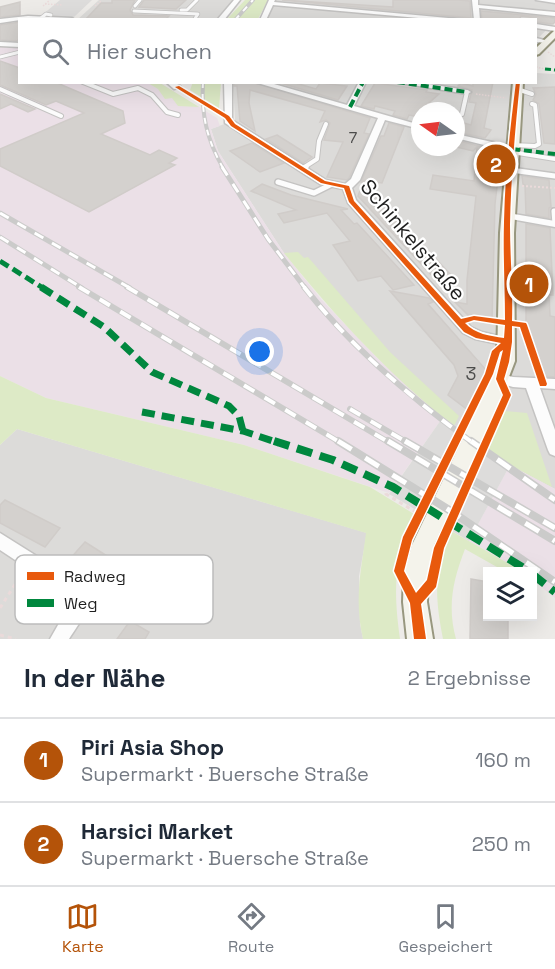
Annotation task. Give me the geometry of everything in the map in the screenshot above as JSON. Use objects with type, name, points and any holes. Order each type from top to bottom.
[{"type":"main road","points":[[537,51],[555,31]]},
{"type":"main road","points":[[420,639],[415,602],[416,574],[423,545],[500,379],[506,361],[508,216],[514,90]]},
{"type":"street","points":[[227,0],[236,0]]},
{"type":"street","points":[[222,18],[236,0]]},
{"type":"street","points":[[539,0],[555,1]]},
{"type":"street","points":[[263,18],[270,2],[445,18]]},
{"type":"street","points":[[477,18],[475,3],[555,14]]},
{"type":"street","points":[[0,21],[18,20]]},
{"type":"street","points":[[537,26],[555,31]]},
{"type":"street","points":[[537,40],[546,41]]},
{"type":"street","points":[[0,44],[18,45]]},
{"type":"street","points":[[172,84],[177,87]]},
{"type":"street","name":"Schinkelstraße","points":[[228,84],[227,117],[233,125],[330,185],[347,187],[351,201],[467,330],[479,336],[508,342]]},
{"type":"street","points":[[264,84],[411,125]]},
{"type":"street","points":[[350,107],[362,84]]},
{"type":"street","points":[[410,84],[467,93]]},
{"type":"street","points":[[347,187],[355,180],[382,117]]},
{"type":"street","points":[[465,138],[512,149]]},
{"type":"street","points":[[508,216],[555,224]]},
{"type":"street","points":[[500,379],[555,384]]},
{"type":"street","points":[[531,383],[555,450]]},
{"type":"street","points":[[0,541],[23,555]]},
{"type":"street","points":[[58,639],[68,624]]},
{"type":"lane","points":[[135,6],[140,0]]},
{"type":"lane","points":[[176,10],[187,10],[197,0]]},
{"type":"lane","points":[[134,11],[198,14],[195,18]]},
{"type":"lane","points":[[41,18],[46,14],[51,15]]},
{"type":"lane","points":[[0,57],[18,52]]},
{"type":"lane","points":[[88,84],[113,94],[138,88],[152,95],[166,112],[178,115]]},
{"type":"lane","points":[[0,89],[61,116]]},
{"type":"lane","points":[[514,90],[528,91],[532,94]]},
{"type":"lane","points":[[465,102],[467,93]]},
{"type":"lane","points":[[512,149],[539,144],[535,105],[532,104]]},
{"type":"lane","points":[[303,168],[316,163],[319,157],[318,143],[326,124]]},
{"type":"lane","points":[[512,149],[555,159]]},
{"type":"lane","points":[[511,170],[555,177]]},
{"type":"lane","points":[[278,182],[314,193],[330,185]]},
{"type":"lane","points":[[554,211],[555,224]]},
{"type":"path","points":[[41,7],[50,0]]},
{"type":"path","points":[[96,6],[102,0]]},
{"type":"path","points":[[45,4],[63,5]]},
{"type":"path","points":[[547,51],[555,57]]},
{"type":"path","points":[[537,67],[545,69]]},
{"type":"path","points":[[467,93],[514,90]]},
{"type":"path","points":[[520,186],[555,189]]},
{"type":"path","points":[[389,486],[386,494],[419,514]]},
{"type":"path","points":[[0,608],[15,585]]},
{"type":"path","points":[[0,635],[16,639]]},
{"type":"shaded area","points":[[60,0],[92,0],[74,17],[41,16]]},
{"type":"shaded area","points":[[99,0],[233,0],[217,18],[79,18]]},
{"type":"shaded area","points":[[275,0],[555,0],[555,22],[537,39],[537,18],[266,18]]},
{"type":"shaded area","points":[[0,47],[18,48],[18,84],[162,84],[217,118],[220,126],[211,129],[218,151],[284,253],[320,298],[379,360],[443,417],[389,493],[244,445],[46,398],[0,376]]},
{"type":"shaded area","points":[[537,73],[555,74],[555,489],[510,465],[443,417],[284,253],[218,151],[211,129],[235,120],[233,84],[537,84]]},
{"type":"shaded area","points":[[443,417],[510,465],[469,541],[389,494]]},
{"type":"shaded area","points":[[17,429],[367,533],[359,576],[360,624],[363,639],[0,639],[0,445]]},
{"type":"shaded area","points":[[510,465],[555,489],[555,598],[537,583],[537,567],[515,567],[469,541]]},
{"type":"green space","points":[[245,0],[268,0],[259,18],[228,18]]},
{"type":"green space","points":[[150,84],[162,84],[199,107],[178,106],[172,98],[165,99],[158,89]]},
{"type":"green space","points":[[192,84],[221,84],[219,108],[190,90]]},
{"type":"green space","points":[[298,252],[304,258],[308,257],[390,352],[459,416],[454,426],[408,387],[364,344],[284,253]]},
{"type":"green space","points":[[0,376],[46,398],[244,445],[370,487],[414,514],[402,547],[397,575],[396,605],[400,639],[363,639],[359,598],[366,533],[17,429],[0,445]]},
{"type":"green space","points":[[504,411],[527,413],[552,487],[510,465],[488,450]]},
{"type":"green space","points":[[451,531],[515,567],[497,567],[465,549],[453,593],[452,615],[456,639],[443,639],[438,610],[438,571]]},
{"type":"building","points":[[112,0],[135,0],[130,10],[133,15],[169,16],[167,18],[87,18],[101,3],[112,3]]},
{"type":"building","points":[[144,0],[186,0],[176,9],[139,7]]},
{"type":"building","points":[[282,0],[393,7],[393,0],[470,1],[471,18]]},
{"type":"building","points":[[20,2],[20,15],[0,17],[0,7]]},
{"type":"building","points":[[481,11],[555,18],[555,22],[553,24],[537,22],[537,18],[521,16],[520,18],[482,18]]},
{"type":"building","points":[[18,22],[18,40],[0,40],[0,25]]},
{"type":"building","points":[[0,61],[18,67],[18,84],[60,84],[123,111],[125,123],[101,134],[150,155],[159,150],[177,158],[169,163],[175,165],[89,212],[0,166],[0,149],[84,113],[56,101],[46,105],[0,85]]},
{"type":"building","points":[[234,84],[259,84],[370,118],[364,133],[369,134],[349,178],[347,180],[327,177],[343,142],[324,140],[330,123],[326,120],[320,122],[325,111],[250,90],[249,103],[255,131],[240,121],[237,86]]},
{"type":"building","points":[[284,84],[299,84],[316,89],[319,84],[347,86],[338,100]]},
{"type":"building","points":[[374,84],[427,90],[426,92],[439,94],[430,102],[411,102],[411,115],[407,119],[393,115],[395,111],[375,106],[374,109],[361,106]]},
{"type":"building","points":[[465,84],[473,86],[473,84],[493,84],[484,128],[491,130],[485,138],[465,134],[465,123],[471,125],[476,103],[469,102],[472,90],[458,86]]},
{"type":"building","points":[[555,87],[555,144],[544,143],[539,104],[533,100],[536,94],[533,88]]},
{"type":"building","points":[[0,94],[35,109],[28,112],[11,104],[0,109]]},
{"type":"building","points":[[389,123],[404,127],[382,183],[362,180],[452,276],[436,280],[358,196],[363,182],[361,182]]},
{"type":"building","points":[[277,135],[312,157],[303,163],[266,139]]},
{"type":"building","points":[[465,142],[501,152],[495,204],[492,319],[468,315],[455,302],[467,304],[467,280],[476,196],[430,189],[433,175],[474,181],[477,147],[473,151],[465,149]]},
{"type":"building","points":[[252,143],[284,163],[260,172],[230,151]]},
{"type":"building","points":[[522,176],[549,180],[551,207],[549,218],[526,214],[525,185]]},
{"type":"building","points":[[262,184],[291,195],[348,209],[341,210],[354,224],[357,223],[414,285],[393,290],[381,276],[358,281],[333,245],[350,241],[327,213],[284,223],[278,214],[296,210],[251,191]]},
{"type":"building","points":[[526,224],[550,228],[553,295],[549,295],[550,316],[555,317],[555,377],[544,376],[526,331]]},
{"type":"building","points":[[390,291],[429,298],[433,302],[428,304],[487,371],[468,410],[448,395],[458,376],[454,365]]},
{"type":"building","points":[[5,500],[60,528],[45,547],[0,523],[0,505]]},
{"type":"building","points":[[85,542],[105,555],[73,555]]},
{"type":"building","points":[[471,579],[483,581],[483,621],[508,621],[508,639],[470,639]]},
{"type":"building","points":[[128,624],[135,624],[149,632],[145,639],[117,639]]},
{"type":"railway","points":[[237,18],[253,0]]},
{"type":"railway","points":[[203,84],[206,127],[223,168]]},
{"type":"railway","points":[[222,167],[268,239],[305,288]]},
{"type":"railway","points":[[0,213],[130,288]]},
{"type":"railway","points":[[0,237],[82,288]]},
{"type":"railway","points":[[79,287],[341,443]]},
{"type":"railway","points":[[127,287],[390,443]]},
{"type":"railway","points":[[304,287],[322,309],[383,371],[473,443]]},
{"type":"railway","points":[[350,409],[408,443]]},
{"type":"railway","points":[[338,441],[454,513],[555,582]]},
{"type":"railway","points":[[388,441],[555,541]]},
{"type":"railway","points":[[405,441],[555,528]]},
{"type":"railway","points":[[471,441],[555,500]]},
{"type":"marked path","points":[[545,69],[555,70]]},
{"type":"marked path","points":[[350,107],[362,84]]},
{"type":"marked path","points":[[411,84],[467,92]]},
{"type":"marked path","points":[[512,149],[555,154]]},
{"type":"marked path","points":[[0,261],[104,327],[152,372],[229,406],[239,416],[243,431]]},
{"type":"marked path","points":[[142,412],[243,431],[333,460],[393,487],[522,567]]},
{"type":"marked path","points":[[537,578],[555,592]]},
{"type":"cycle path","points":[[500,379],[505,362],[509,328],[508,202],[518,84]]},
{"type":"cycle path","points":[[177,87],[227,117],[233,125],[323,182],[347,187],[351,201],[467,330],[479,336],[508,342]]},
{"type":"cycle path","points":[[459,322],[474,318],[523,325],[543,384]]},
{"type":"cycle path","points":[[420,639],[415,602],[399,571],[407,540],[489,374],[496,351],[508,342]]},
{"type":"cycle path","points":[[415,602],[432,583],[439,548],[507,395],[500,379]]},
{"type":"place","name":"Harsici Market","points":[[496,164]]},
{"type":"place","name":"Piri Asia Shop","points":[[529,284]]}]
